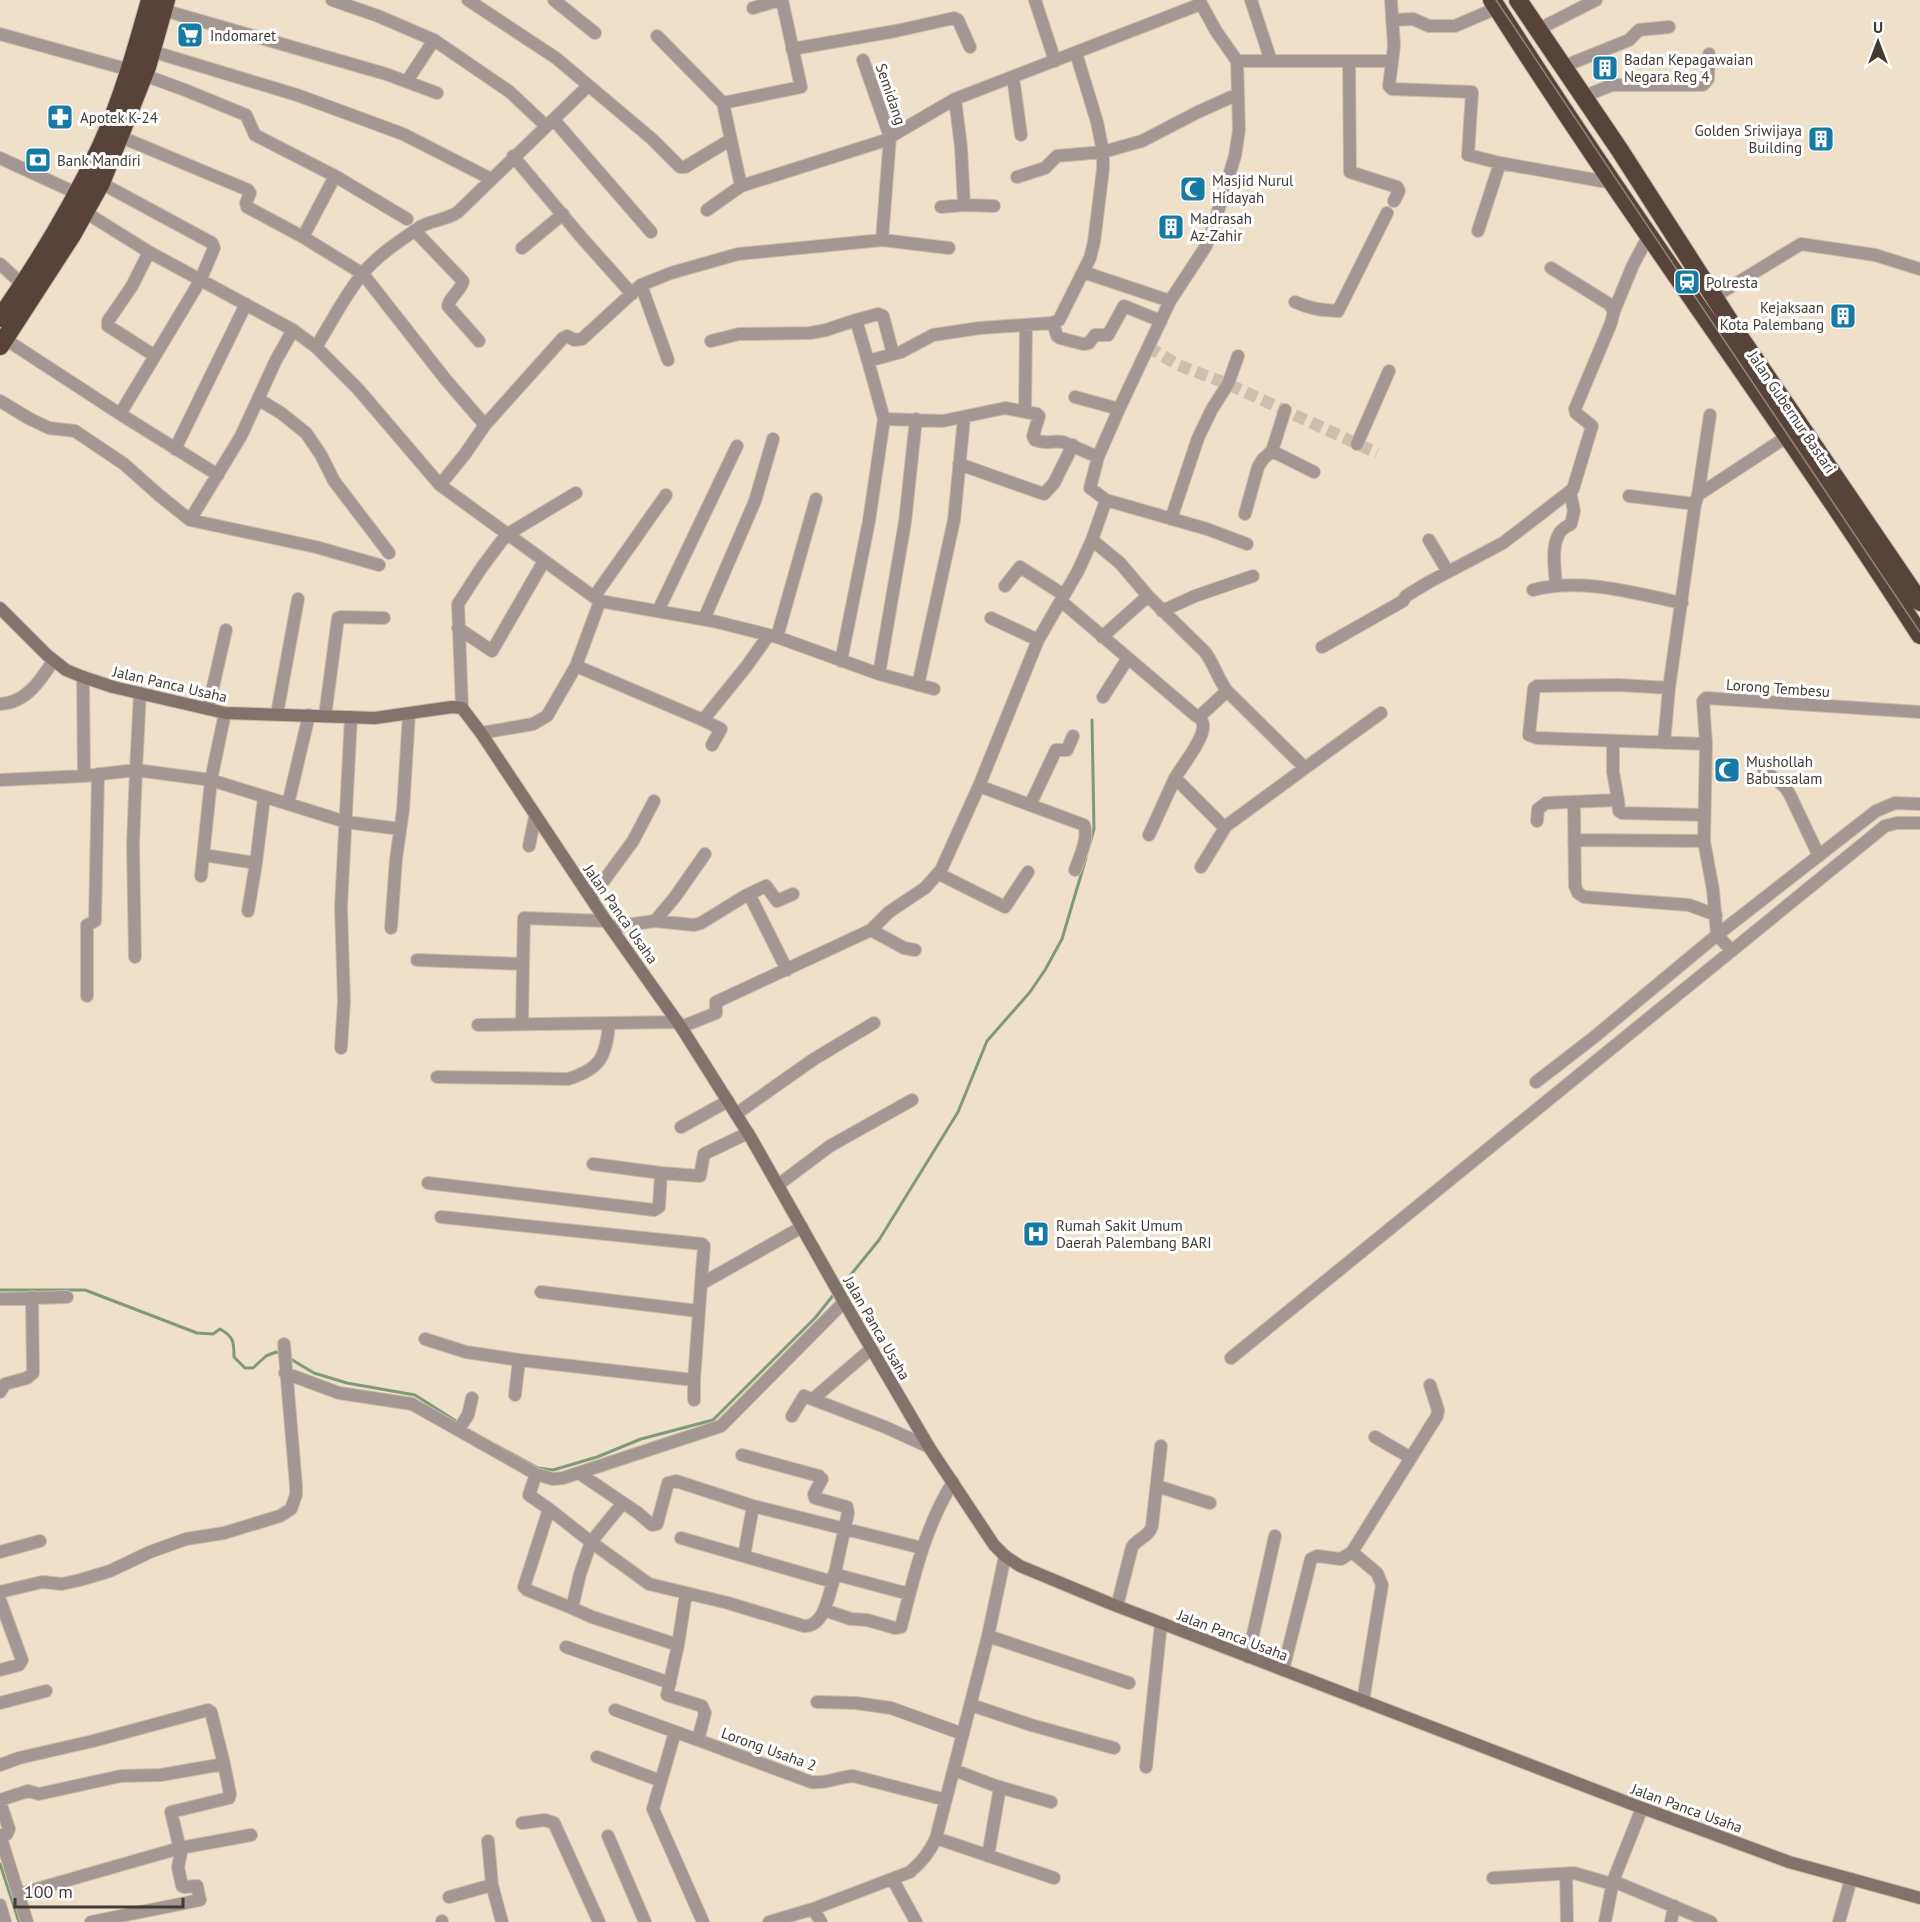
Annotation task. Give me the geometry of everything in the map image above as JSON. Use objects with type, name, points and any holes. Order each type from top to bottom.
[{"type":"highway","name":"Jalan Gubernur Bastari","points":[[1518,0],[1714,297],[1897,583],[1920,635]]},
{"type":"highway","points":[[0,316],[23,285],[59,228],[137,73],[151,51],[160,4]]},
{"type":"highway","points":[[2,342],[38,289],[101,183],[121,136],[137,73],[160,4]]},
{"type":"highway","name":"Jalan Gubernur Bastari","points":[[1495,4],[1613,183],[1788,436],[1897,583],[1920,602]]},
{"type":"highway","points":[[1583,138],[1602,126]]},
{"type":"street","points":[[332,0],[378,16],[434,40],[514,95],[550,123],[651,232]]},
{"type":"street","points":[[468,0],[556,58],[652,139],[681,168],[685,168],[730,140]]},
{"type":"street","points":[[554,0],[595,33]]},
{"type":"street","points":[[723,103],[801,87],[781,0],[753,8]]},
{"type":"street","points":[[1035,0],[1055,61]]},
{"type":"street","points":[[1251,0],[1271,61]]},
{"type":"street","points":[[1391,0],[1394,46],[1389,86],[1392,89],[1472,93],[1468,155],[1613,183]]},
{"type":"street","points":[[1537,30],[1596,0]]},
{"type":"street","points":[[707,210],[741,186],[883,141],[955,99],[1200,2],[1237,61],[1239,130],[1235,156],[1206,246],[1170,301],[1098,457],[1090,488],[1106,500],[1207,529],[1247,544]]},
{"type":"street","points":[[160,4],[407,81],[437,93]]},
{"type":"street","points":[[1392,20],[1413,19],[1429,26],[1455,26],[1495,4]]},
{"type":"street","points":[[792,49],[896,31],[954,18],[958,20],[970,47]]},
{"type":"street","points":[[1562,68],[1629,40],[1639,30],[1669,27]]},
{"type":"street","points":[[0,34],[137,73],[185,90],[246,116],[255,135],[335,176],[407,219]]},
{"type":"street","points":[[657,36],[723,103],[741,186]]},
{"type":"street","points":[[407,81],[434,40]]},
{"type":"street","points":[[151,51],[297,95],[393,130],[491,179]]},
{"type":"street","points":[[868,361],[893,354],[933,335],[980,328],[1053,323],[1063,316],[1090,258],[1098,226],[1103,152],[1097,122],[1076,53]]},
{"type":"street","points":[[1582,97],[1612,86],[1703,85],[1708,79],[1709,54]]},
{"type":"street","name":"Semidang","points":[[863,60],[890,137]]},
{"type":"street","points":[[1237,61],[1391,61]]},
{"type":"street","points":[[1349,61],[1350,172],[1397,187],[1399,191],[1394,201]]},
{"type":"street","points":[[1013,77],[1022,135]]},
{"type":"street","points":[[316,347],[363,274],[386,250],[421,227],[453,216],[588,86]]},
{"type":"street","points":[[1017,177],[1045,168],[1057,156],[1103,152],[1142,141],[1238,94]]},
{"type":"street","points":[[955,99],[961,147],[964,206]]},
{"type":"street","points":[[121,136],[248,190],[250,193],[247,207],[303,237],[363,274],[446,380],[485,425]]},
{"type":"street","points":[[882,240],[890,137]]},
{"type":"street","points":[[513,156],[582,238],[636,289],[668,360]]},
{"type":"street","points":[[0,158],[76,193]]},
{"type":"street","points":[[1478,231],[1500,163]]},
{"type":"street","points":[[303,237],[335,176]]},
{"type":"street","points":[[101,183],[212,243],[213,250],[200,281],[120,414]]},
{"type":"street","points":[[941,207],[994,206]]},
{"type":"street","points":[[85,212],[200,281],[293,330],[316,347],[358,389],[440,485],[597,599],[704,619],[772,637],[879,674],[934,689]]},
{"type":"street","points":[[1295,302],[1312,310],[1324,308],[1338,311],[1387,213]]},
{"type":"street","points":[[522,248],[563,214]]},
{"type":"street","points":[[416,232],[463,281],[448,306],[478,341]]},
{"type":"street","points":[[1322,647],[1403,601],[1406,596],[1503,543],[1573,489],[1592,426],[1576,413],[1575,409],[1633,265],[1649,235]]},
{"type":"street","points":[[440,485],[485,425],[563,338],[567,336],[574,340],[582,339],[636,289],[671,273],[738,254],[882,240],[948,248]]},
{"type":"street","points":[[1714,297],[1801,244],[1875,255],[1920,269]]},
{"type":"street","points":[[149,252],[132,286],[108,321],[108,326],[155,356]]},
{"type":"street","points":[[0,264],[23,285]]},
{"type":"street","points":[[1551,268],[1609,304],[1614,311]]},
{"type":"street","points":[[1083,272],[1170,301]]},
{"type":"street","points":[[175,449],[246,304]]},
{"type":"street","points":[[1053,323],[1060,338],[1083,344],[1089,343],[1095,335],[1108,335],[1124,306],[1161,321]]},
{"type":"street","points":[[711,341],[739,334],[810,333],[878,314],[883,316],[893,354]]},
{"type":"street","points":[[841,660],[869,521],[884,419],[856,320]]},
{"type":"street","points":[[1025,411],[1026,325]]},
{"type":"street","points":[[190,520],[241,436],[293,330]]},
{"type":"street","points":[[2,342],[218,475]]},
{"type":"street","points":[[1172,519],[1198,438],[1212,409],[1228,384],[1238,356]]},
{"type":"street","points":[[1358,444],[1389,371]]},
{"type":"street","points":[[1075,397],[1119,409]]},
{"type":"street","points":[[258,399],[281,413],[306,433],[321,455],[334,481],[389,554]]},
{"type":"street","points":[[0,401],[49,428],[75,432],[124,464],[190,520],[316,547],[379,565]]},
{"type":"street","points":[[884,419],[943,421],[964,418],[997,408],[1025,411],[1039,416],[1033,436],[1035,440],[1045,444],[1058,441],[1073,445],[1098,457]]},
{"type":"street","points":[[1245,514],[1258,467],[1272,451],[1285,410]]},
{"type":"street","points":[[1664,743],[1669,688],[1710,415]]},
{"type":"street","points":[[918,685],[954,520],[964,418]]},
{"type":"street","points":[[879,674],[905,522],[916,419]]},
{"type":"street","points":[[1629,496],[1696,499],[1788,436]]},
{"type":"street","points":[[704,619],[755,501],[773,439]]},
{"type":"street","points":[[960,464],[1044,494],[1054,483],[1073,445]]},
{"type":"street","points":[[658,610],[737,446]]},
{"type":"street","points":[[1272,451],[1314,472]]},
{"type":"street","points":[[1556,585],[1557,537],[1570,524],[1574,511],[1570,491]]},
{"type":"street","points":[[462,708],[458,604],[506,535],[576,493]]},
{"type":"street","points":[[481,733],[533,724],[547,716],[576,666],[597,599],[666,495]]},
{"type":"street","points":[[703,720],[772,637],[816,499]]},
{"type":"street","points":[[478,1025],[679,1024],[716,1013],[714,1005],[716,1002],[871,930],[889,912],[925,888],[939,874],[979,786],[1038,640],[1063,598],[1092,540],[1106,500]]},
{"type":"street","points":[[1092,540],[1120,563],[1162,611],[1210,658],[1227,691],[1305,768]]},
{"type":"street","points":[[1429,540],[1448,572]]},
{"type":"street","points":[[458,628],[492,651],[544,561]]},
{"type":"street","points":[[1005,586],[1020,567],[1063,598],[1102,637],[1198,716],[1203,724],[1197,744],[1175,778],[1149,835]]},
{"type":"street","points":[[1162,611],[1195,596],[1253,576]]},
{"type":"street","points":[[1533,590],[1556,585],[1625,591],[1682,603]]},
{"type":"street","points":[[1102,637],[1148,596]]},
{"type":"street","points":[[277,714],[298,599]]},
{"type":"street","name":"Jalan Panca Usaha","points":[[0,608],[53,661],[83,677],[225,713],[375,718],[452,707],[462,708],[679,1024],[748,1133],[929,1447],[994,1545],[1005,1556],[1020,1566],[1117,1606],[1642,1808],[1788,1862],[1920,1898]]},
{"type":"street","points":[[325,716],[338,618],[384,618]]},
{"type":"street","points":[[991,618],[1038,640]]},
{"type":"street","points":[[208,709],[226,630]]},
{"type":"street","points":[[1103,697],[1128,658]]},
{"type":"street","points":[[0,704],[16,702],[26,695],[53,661]]},
{"type":"street","points":[[576,666],[721,729],[712,745]]},
{"type":"street","points":[[83,677],[84,776]]},
{"type":"street","points":[[1669,688],[1618,685],[1537,686],[1534,688],[1529,734],[1537,738],[1706,744],[1704,841],[1717,935],[1732,951]]},
{"type":"street","points":[[1198,716],[1227,691]]},
{"type":"street","points":[[135,957],[133,845],[140,693]]},
{"type":"street","name":"Lorong Tembesu","points":[[1706,744],[1703,701],[1706,698],[1920,712]]},
{"type":"street","points":[[201,876],[211,780],[225,713]]},
{"type":"street","points":[[1201,867],[1226,826],[1381,713]]},
{"type":"street","points":[[391,928],[403,810],[409,714]]},
{"type":"street","points":[[288,804],[309,715]]},
{"type":"street","points":[[341,1048],[344,1001],[341,908],[351,717]]},
{"type":"street","points":[[1030,805],[1056,750],[1067,750],[1073,736]]},
{"type":"street","points":[[1613,741],[1613,772],[1619,811],[1623,813],[1704,815]]},
{"type":"street","points":[[0,780],[84,776],[136,770],[211,780],[346,822],[400,829]]},
{"type":"street","points":[[1764,770],[1785,787],[1819,856]]},
{"type":"street","points":[[87,996],[87,924],[95,921],[98,774]]},
{"type":"street","points":[[1175,778],[1226,826]]},
{"type":"street","points":[[979,786],[1086,826],[1076,870]]},
{"type":"street","points":[[248,911],[264,798]]},
{"type":"street","points":[[1537,821],[1538,809],[1541,805],[1618,800]]},
{"type":"street","points":[[591,898],[633,841],[654,801]]},
{"type":"street","points":[[1574,802],[1575,886],[1578,893],[1584,897],[1689,905],[1716,915]]},
{"type":"street","points":[[1895,803],[1897,823]]},
{"type":"street","points":[[1536,1082],[1717,935],[1876,811],[1895,803],[1920,804]]},
{"type":"street","points":[[529,846],[536,817]]},
{"type":"street","points":[[1231,1358],[1885,826],[1897,823],[1920,824]]},
{"type":"street","points":[[1574,840],[1704,841]]},
{"type":"street","points":[[655,921],[705,854]]},
{"type":"street","points":[[204,855],[256,863]]},
{"type":"street","points":[[939,874],[1005,907],[1028,872]]},
{"type":"street","points":[[522,1024],[525,918],[609,924],[655,921],[694,925],[766,886],[777,901],[793,894]]},
{"type":"street","points":[[749,894],[787,969]]},
{"type":"street","points":[[871,930],[904,948],[915,950]]},
{"type":"street","points":[[417,960],[523,964]]},
{"type":"street","points":[[736,1114],[814,1059],[874,1023]]},
{"type":"street","points":[[437,1077],[568,1079],[584,1074],[595,1067],[607,1045],[609,1024]]},
{"type":"street","points":[[778,1185],[830,1146],[912,1100]]},
{"type":"street","points":[[681,1127],[728,1101]]},
{"type":"street","points":[[593,1164],[700,1176],[704,1154],[748,1133]]},
{"type":"street","points":[[428,1183],[654,1210],[659,1207],[662,1173]]},
{"type":"street","points":[[441,1217],[705,1246],[698,1311],[694,1400]]},
{"type":"street","points":[[701,1284],[802,1227]]},
{"type":"street","points":[[542,1292],[698,1311]]},
{"type":"street","points":[[0,1392],[5,1384],[24,1380],[32,1374],[32,1297]]},
{"type":"street","points":[[0,1299],[67,1297]]},
{"type":"street","points":[[285,1373],[339,1393],[412,1404],[459,1428],[536,1474],[553,1479],[579,1473],[721,1426],[843,1300]]},
{"type":"street","points":[[424,1340],[466,1352],[519,1360],[694,1380]]},
{"type":"street","points":[[813,1399],[871,1349]]},
{"type":"street","points":[[0,1592],[42,1582],[66,1584],[110,1571],[186,1539],[224,1533],[288,1512],[296,1495],[284,1351]]},
{"type":"street","points":[[515,1395],[519,1360]]},
{"type":"street","points":[[1283,1670],[1311,1559],[1317,1556],[1341,1559],[1352,1552],[1438,1413],[1430,1385]]},
{"type":"street","points":[[792,1416],[803,1396],[885,1427],[929,1447]]},
{"type":"street","points":[[459,1428],[468,1415],[472,1398]]},
{"type":"street","points":[[1375,1437],[1411,1458]]},
{"type":"street","points":[[1117,1606],[1132,1547],[1149,1533],[1152,1526],[1161,1446]]},
{"type":"street","points":[[536,1474],[529,1495],[649,1584],[804,1626],[815,1624],[824,1610],[833,1578],[848,1513],[845,1505],[814,1496],[821,1478],[742,1455]]},
{"type":"street","points":[[579,1473],[648,1523],[655,1525],[668,1483],[676,1481],[753,1506],[921,1548]]},
{"type":"street","points":[[824,1610],[851,1619],[901,1627],[921,1548],[936,1512],[953,1482]]},
{"type":"street","points":[[1157,1486],[1210,1503]]},
{"type":"street","points":[[572,1608],[591,1542],[622,1504]]},
{"type":"street","points":[[744,1556],[753,1506]]},
{"type":"street","points":[[549,1509],[524,1587],[592,1617],[678,1645]]},
{"type":"street","points":[[1248,1657],[1275,1536]]},
{"type":"street","points":[[681,1538],[833,1578],[909,1594]]},
{"type":"street","points":[[0,1552],[40,1541]]},
{"type":"street","points":[[1352,1552],[1377,1573],[1382,1585],[1363,1701]]},
{"type":"street","points":[[769,1922],[813,1909],[893,1880],[910,1872],[933,1847],[971,1705],[1005,1556]]},
{"type":"street","points":[[566,1647],[670,1683],[686,1593]]},
{"type":"street","points":[[0,1600],[22,1660],[19,1665],[0,1670]]},
{"type":"street","points":[[1146,1767],[1161,1623]]},
{"type":"street","points":[[988,1636],[1129,1683]]},
{"type":"street","name":"Lorong Usaha 2","points":[[670,1683],[667,1692],[669,1696],[700,1705],[704,1709],[698,1740],[811,1782],[827,1782],[840,1777],[853,1776],[946,1800]]},
{"type":"street","points":[[0,1703],[46,1691]]},
{"type":"street","points":[[817,1702],[856,1703],[891,1708],[963,1734]]},
{"type":"street","points":[[971,1705],[1031,1725],[1114,1748]]},
{"type":"street","points":[[0,1765],[19,1758],[93,1741],[207,1710],[212,1712],[229,1798],[171,1812],[180,1848],[178,1867],[182,1886],[197,1886],[200,1900],[92,1922]]},
{"type":"street","points":[[615,1710],[698,1740]]},
{"type":"street","points":[[675,1732],[654,1809],[703,1922]]},
{"type":"street","points":[[597,1758],[661,1781]]},
{"type":"street","points":[[27,1922],[1,1836],[7,1834],[9,1829],[0,1801],[28,1791],[39,1794],[121,1776],[140,1777],[224,1764]]},
{"type":"street","points":[[954,1770],[1051,1802]]},
{"type":"street","points":[[988,1856],[1000,1787]]},
{"type":"street","points":[[1605,1922],[1612,1882],[1642,1808]]},
{"type":"street","points":[[522,1823],[545,1820],[554,1823],[599,1922]]},
{"type":"street","points":[[19,1894],[180,1848],[250,1835]]},
{"type":"street","points":[[608,1836],[645,1922]]},
{"type":"street","points":[[936,1838],[1054,1878]]},
{"type":"street","points":[[488,1841],[492,1885],[502,1922]]},
{"type":"street","points":[[1493,1878],[1574,1873],[1612,1882],[1711,1922]]},
{"type":"street","points":[[1566,1874],[1567,1922]]},
{"type":"street","points":[[1839,1922],[1851,1879]]},
{"type":"street","points":[[893,1880],[916,1922]]},
{"type":"street","points":[[448,1896],[492,1885]]},
{"type":"street","points":[[0,1905],[5,1922]]},
{"type":"street","points":[[1671,1922],[1674,1906]]},
{"type":"street","points":[[813,1909],[821,1922]]},
{"type":"waterway","points":[[1090,843],[1094,829],[1092,720]]},
{"type":"waterway","points":[[840,1288],[879,1240],[958,1112],[987,1041],[1030,992],[1045,970],[1062,939],[1086,858]]},
{"type":"waterway","points":[[0,1290],[85,1290],[197,1333],[213,1334],[220,1329],[231,1337],[234,1357],[245,1368],[253,1368],[266,1356],[276,1352],[281,1354]]},
{"type":"waterway","points":[[496,1445],[538,1468],[553,1470],[597,1457],[641,1439],[713,1420],[815,1318],[835,1293]]},
{"type":"waterway","points":[[289,1358],[314,1373],[347,1383],[415,1395],[459,1423]]},
{"type":"waterway","points":[[0,1864],[19,1922]]},
{"type":"tunnel","points":[[1148,347],[1178,365],[1228,384],[1377,453]]},
{"type":"tram line","points":[[1496,0],[1920,632]]},
{"type":"place","name":"Indomaret","points":[[190,35]]},
{"type":"place","name":"Badan Kepagawaian Negara Reg 4","points":[[1605,68]]},
{"type":"place","name":"Apotek K-24","points":[[60,117]]},
{"type":"place","name":"Golden Sriwijaya Building","points":[[1821,139]]},
{"type":"place","name":"Bank Mandiri","points":[[38,160]]},
{"type":"place","name":"Masjid Nurul Hidayah","points":[[1193,189]]},
{"type":"place","name":"Madrasah Az-Zahir","points":[[1171,227]]},
{"type":"place","name":"Polresta","points":[[1687,282]]},
{"type":"place","name":"Kejaksaan Kota Palembang","points":[[1843,316]]},
{"type":"place","name":"Mushollah Babussalam","points":[[1727,770]]},
{"type":"place","name":"Rumah Sakit Umum Daerah Palembang BARI","points":[[1036,1234]]}]
